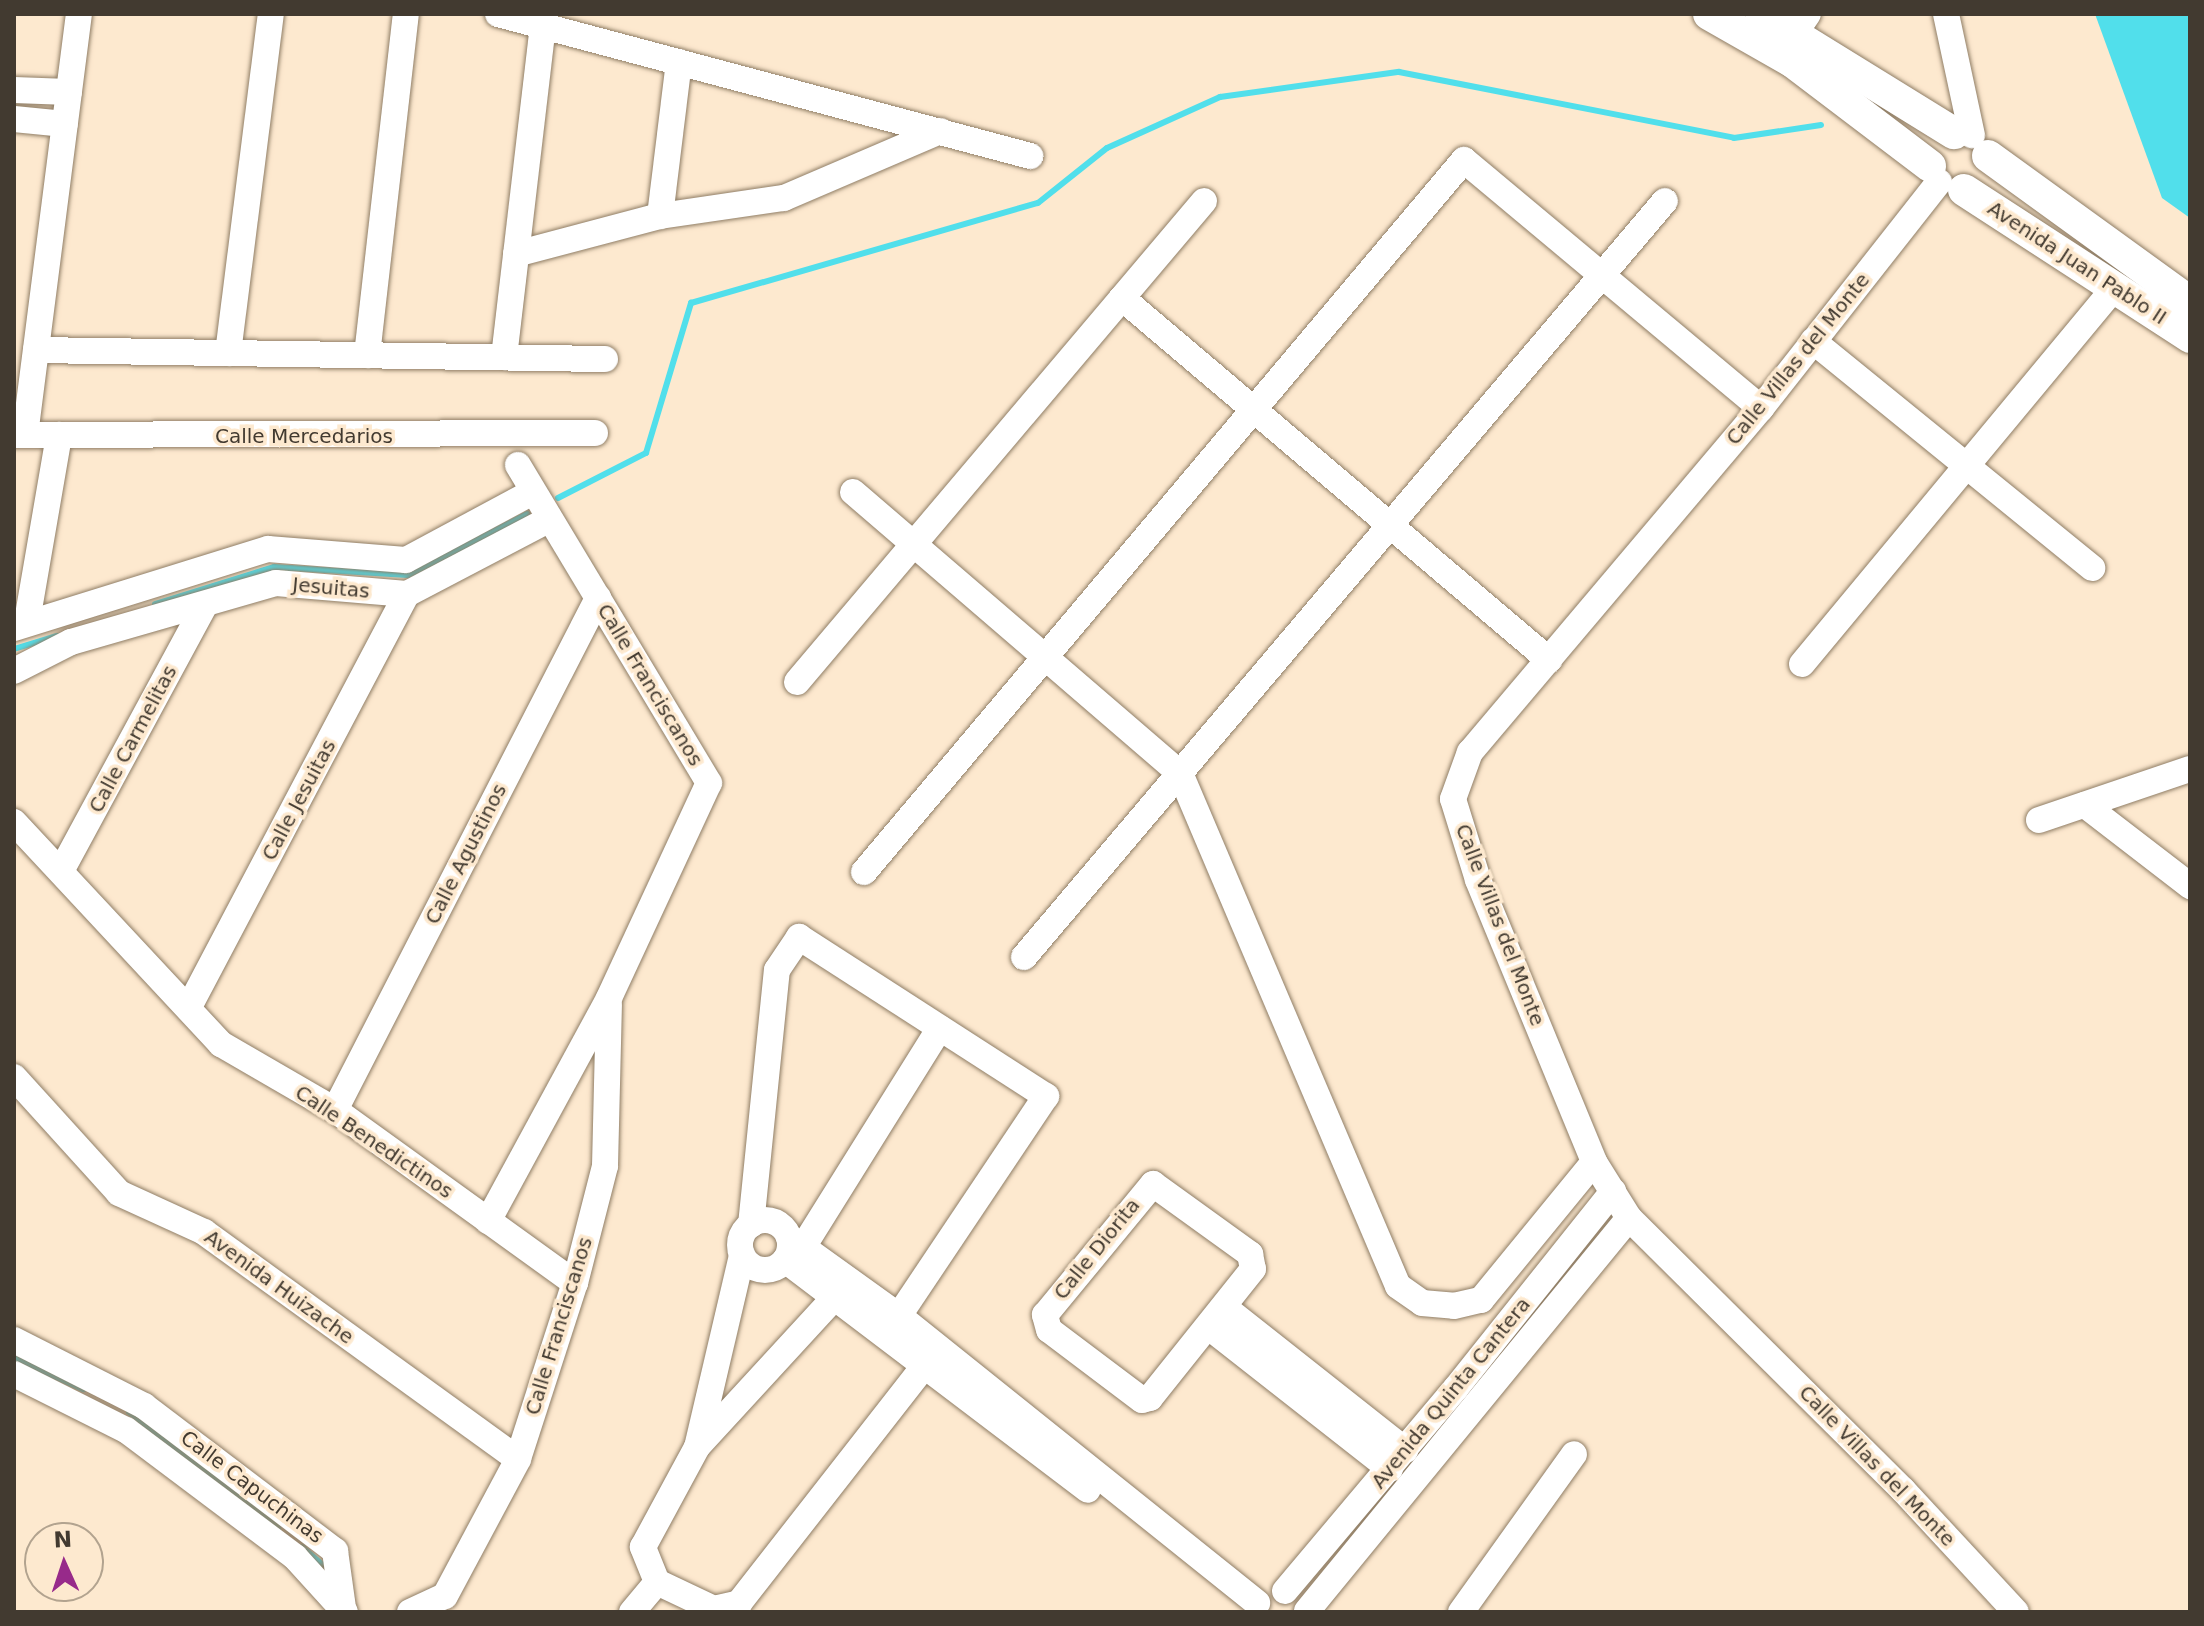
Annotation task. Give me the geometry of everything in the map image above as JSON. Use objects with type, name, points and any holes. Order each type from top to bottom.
[{"type":"main road","name":"Avenida Juan Pablo II","points":[[1709,14],[1793,62],[1944,179],[2190,337]]},
{"type":"main road","name":"Avenida Juan Pablo II","points":[[1761,14],[1801,24],[1971,141],[2190,302]]},
{"type":"main road","points":[[1938,141],[1971,141],[1980,182],[1944,179],[1938,141]]},
{"type":"street","points":[[20,435],[36,350],[79,14]]},
{"type":"street","points":[[228,353],[271,14]]},
{"type":"street","points":[[367,355],[406,14]]},
{"type":"street","points":[[498,14],[1030,156]]},
{"type":"street","points":[[1946,14],[1971,141]]},
{"type":"street","points":[[504,357],[543,26]]},
{"type":"street","points":[[660,216],[679,62]]},
{"type":"street","points":[[14,90],[69,92]]},
{"type":"street","points":[[14,119],[65,124]]},
{"type":"street","points":[[516,254],[660,216],[784,198],[940,131]]},
{"type":"street","points":[[864,872],[1464,160],[1761,408]]},
{"type":"street","name":"Calle Villas del Monte","points":[[1944,179],[1761,408],[1470,752],[1453,799],[1478,880],[1594,1162],[1629,1218],[1903,1490],[2016,1612]]},
{"type":"street","points":[[797,682],[1204,201]]},
{"type":"street","points":[[1024,957],[1665,201]]},
{"type":"street","points":[[1802,664],[2115,287]]},
{"type":"street","points":[[1122,298],[1549,660]]},
{"type":"street","points":[[1813,341],[2092,568]]},
{"type":"street","points":[[36,350],[605,359]]},
{"type":"street","name":"Calle Mercedarios","points":[[20,435],[595,433]]},
{"type":"street","points":[[20,624],[59,435]]},
{"type":"street","name":"Calle Franciscanos","points":[[488,1221],[609,998],[709,783],[518,465]]},
{"type":"street","name":"Jesuitas","points":[[20,624],[268,549],[406,560],[533,492]]},
{"type":"street","points":[[853,492],[1048,654],[1180,773],[1398,1286],[1422,1303],[1454,1306],[1481,1300],[1594,1162]]},
{"type":"street","points":[[407,594],[550,519]]},
{"type":"street","name":"Jesuitas","points":[[14,671],[71,642],[204,607],[276,583],[407,594]]},
{"type":"street","name":"Calle Jesuitas","points":[[190,1005],[407,594]]},
{"type":"street","name":"Calle Agustinos","points":[[335,1110],[598,598]]},
{"type":"street","name":"Calle Carmelitas","points":[[61,871],[204,607]]},
{"type":"street","points":[[2039,820],[2190,769]]},
{"type":"street","points":[[2085,805],[2190,886]]},
{"type":"street","name":"Calle Benedictinos","points":[[14,822],[190,1005],[221,1044],[335,1110],[575,1283]]},
{"type":"street","points":[[697,1447],[742,1255],[741,1239],[751,1225],[777,970],[799,937],[1046,1096],[899,1316]]},
{"type":"street","name":"Calle Franciscanos","points":[[410,1612],[445,1596],[518,1459],[575,1283],[605,1166],[609,998]]},
{"type":"street","points":[[742,1255],[763,1270],[792,1248],[940,1028]]},
{"type":"street","name":"Avenida Huizache","points":[[14,1077],[119,1193],[204,1232],[518,1459]]},
{"type":"street","name":"Calle Diorita","points":[[1153,1184],[1250,1254],[1253,1269],[1217,1317],[1150,1398],[1142,1400],[1049,1330],[1045,1315],[1153,1184]]},
{"type":"street","name":"Avenida Quinta Cantera","points":[[1285,1591],[1397,1459],[1613,1191]]},
{"type":"street","name":"Avenida Quinta Cantera","points":[[1307,1611],[1629,1218]]},
{"type":"street","points":[[751,1225],[776,1223],[792,1248],[834,1298],[932,1356],[1252,1609],[1269,1593],[1285,1591],[1307,1611]]},
{"type":"street","points":[[792,1248],[899,1316],[932,1356]]},
{"type":"street","points":[[834,1298],[697,1447],[643,1547],[657,1582],[714,1609],[739,1603],[932,1356]]},
{"type":"street","points":[[1217,1317],[1397,1459]]},
{"type":"street","name":"Calle Capuchinas","points":[[14,1340],[144,1406],[335,1551],[337,1601]]},
{"type":"street","name":"Calle Capuchinas","points":[[14,1374],[126,1430],[295,1557],[337,1601]]},
{"type":"street","points":[[1461,1612],[1574,1454]]},
{"type":"street","points":[[632,1612],[657,1582]]},
{"type":"water","points":[[2095,14],[2190,14],[2190,218],[2162,198]]},
{"type":"waterway","points":[[558,498],[646,453],[691,303],[1038,203],[1107,148],[1220,97],[1399,72],[1734,138],[1821,125]]},
{"type":"waterway","points":[[155,604],[274,567],[408,575],[527,514]]},
{"type":"waterway","points":[[14,649],[57,636]]},
{"type":"waterway","points":[[14,1358],[83,1389]]},
{"type":"waterway","points":[[129,1412],[278,1528]]},
{"type":"waterway","points":[[302,1547],[326,1568]]}]
